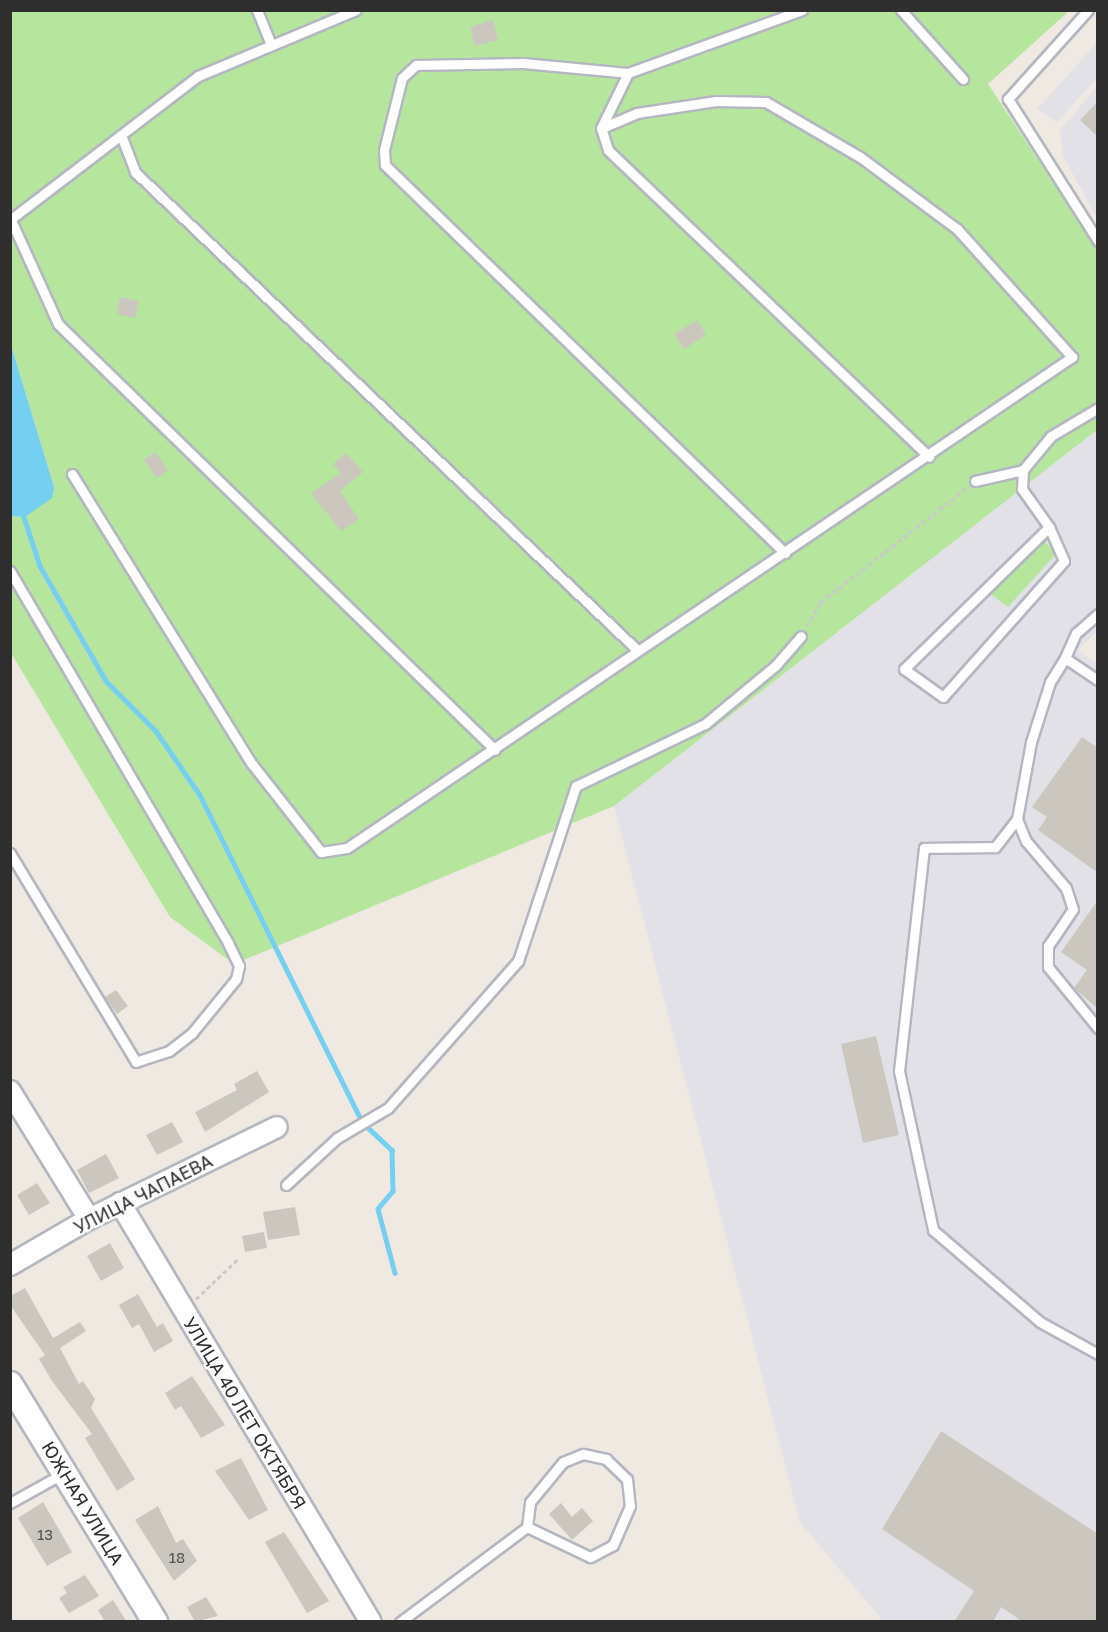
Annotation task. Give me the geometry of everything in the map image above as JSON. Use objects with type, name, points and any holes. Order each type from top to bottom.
[{"type":"street","points":[[10,1091],[89,1219]]},
{"type":"street","name":"УЛИЦА ЧАПАЕВА","points":[[10,1266],[89,1219],[277,1127]]},
{"type":"street","name":"УЛИЦА 40 ЛЕТ ОКТЯБРЯ","points":[[120,1203],[371,1622]]},
{"type":"street","name":"ЮЖНАЯ УЛИЦА","points":[[10,1384],[155,1622]]},
{"type":"lane","points":[[257,10],[270,43]]},
{"type":"lane","points":[[356,10],[270,43],[198,76],[11,219],[58,324],[495,750]]},
{"type":"lane","points":[[785,553],[385,165],[402,78],[416,65],[523,63],[628,73],[802,10]]},
{"type":"lane","points":[[901,10],[963,79]]},
{"type":"lane","points":[[1088,10],[1008,99],[1098,241]]},
{"type":"lane","points":[[628,73],[601,128],[608,150],[929,457]]},
{"type":"lane","points":[[72,474],[240,745],[321,852],[347,848],[495,750],[636,649],[929,457],[1072,357],[957,229],[860,157],[766,102],[716,101],[637,113],[601,128]]},
{"type":"lane","points":[[121,135],[135,172],[636,649]]},
{"type":"lane","points":[[1049,527],[904,669],[943,697],[1064,561],[1049,527],[1022,489],[1023,470],[1051,436],[1098,408]]},
{"type":"lane","points":[[975,481],[1023,470]]},
{"type":"lane","points":[[10,571],[228,943],[239,966],[236,979],[192,1033],[169,1051],[136,1062],[10,853]]},
{"type":"lane","points":[[1098,614],[1076,633],[1065,658],[1050,682],[1031,742],[1017,819],[995,847],[924,848],[899,1071],[933,1230],[1040,1322],[1098,1354]]},
{"type":"lane","points":[[286,1185],[337,1138],[388,1108],[518,961],[576,786],[705,724],[776,665],[801,636]]},
{"type":"lane","points":[[1065,658],[1098,680]]},
{"type":"lane","points":[[1017,819],[1026,841],[1066,888],[1072,909],[1048,946],[1048,967],[1098,1028]]},
{"type":"lane","points":[[400,1622],[527,1527],[530,1502],[563,1461],[583,1454],[606,1459],[627,1479],[630,1506],[613,1545],[590,1557],[527,1527]]},
{"type":"lane","points":[[10,1503],[64,1472]]},
{"type":"path","points":[[801,636],[821,602],[975,481]]},
{"type":"path","points":[[184,1312],[238,1259]]},
{"type":"shaded area","points":[[1097,43],[1097,78],[1057,122],[1037,109]]},
{"type":"shaded area","points":[[1097,87],[1097,218],[1063,156],[1060,130]]},
{"type":"shaded area","points":[[1097,430],[1097,631],[1078,650],[1098,665],[1097,1621],[883,1621],[800,1522],[614,806]]},
{"type":"green space","points":[[11,11],[1069,11],[988,84],[1097,249],[1097,430],[614,806],[234,964],[170,917],[11,653],[11,516],[25,517],[54,487],[11,345]]},
{"type":"green space","points":[[1045,541],[1056,554],[1008,607],[989,593]]},
{"type":"water","points":[[11,345],[54,487],[52,498],[25,517],[11,516]]},
{"type":"building","points":[[493,20],[498,40],[475,46],[470,27]]},
{"type":"building","points":[[1098,101],[1098,137],[1080,120]]},
{"type":"building","points":[[120,297],[139,301],[135,318],[117,314]]},
{"type":"building","points":[[697,320],[706,335],[684,349],[674,334]]},
{"type":"building","points":[[155,452],[168,470],[157,478],[144,460]]},
{"type":"building","points":[[346,453],[363,472],[340,491],[359,519],[341,531],[311,493],[341,473],[333,464]]},
{"type":"building","points":[[1082,737],[1098,748],[1098,873],[1038,830],[1047,817],[1032,807]]},
{"type":"building","points":[[1098,900],[1098,1009],[1074,988],[1087,970],[1061,952]]},
{"type":"building","points":[[116,990],[128,1006],[117,1014],[105,997]]},
{"type":"building","points":[[876,1036],[899,1135],[863,1143],[841,1044]]},
{"type":"building","points":[[257,1071],[269,1092],[205,1132],[195,1112],[237,1090],[234,1084]]},
{"type":"building","points":[[172,1122],[183,1142],[157,1155],[146,1135]]},
{"type":"building","points":[[106,1154],[119,1178],[89,1193],[77,1170]]},
{"type":"building","points":[[37,1183],[50,1203],[29,1215],[17,1195]]},
{"type":"building","points":[[295,1207],[300,1235],[268,1240],[263,1212]]},
{"type":"building","points":[[264,1232],[267,1248],[245,1252],[242,1236]]},
{"type":"building","points":[[110,1243],[124,1268],[101,1281],[87,1256]]},
{"type":"building","points":[[25,1288],[53,1338],[80,1322],[86,1331],[60,1348],[79,1384],[83,1381],[95,1399],[91,1408],[135,1479],[117,1491],[85,1438],[92,1434],[52,1381],[39,1359],[45,1355],[10,1305],[10,1296]]},
{"type":"building","points":[[138,1294],[157,1327],[163,1323],[173,1341],[154,1352],[139,1324],[132,1328],[119,1305]]},
{"type":"building","points":[[192,1376],[225,1425],[201,1438],[181,1406],[175,1410],[165,1393]]},
{"type":"building","points":[[941,1431],[1098,1534],[1098,1622],[1023,1622],[1001,1607],[993,1622],[954,1622],[974,1591],[882,1529]]},
{"type":"building","points":[[241,1458],[268,1510],[249,1520],[215,1471]]},
{"type":"building","points":[[43,1502],[72,1552],[47,1566],[18,1518]]},
{"type":"building","points":[[561,1503],[572,1517],[582,1508],[593,1521],[572,1540],[549,1514]]},
{"type":"building","points":[[158,1506],[176,1543],[183,1539],[197,1561],[174,1581],[135,1520]]},
{"type":"building","points":[[284,1532],[329,1601],[307,1613],[265,1542]]},
{"type":"building","points":[[85,1575],[99,1596],[69,1613],[59,1598],[67,1593],[63,1587]]},
{"type":"building","points":[[206,1597],[218,1616],[195,1622],[187,1607]]},
{"type":"building","points":[[113,1600],[127,1622],[105,1622],[98,1610]]},
{"type":"waterway","points":[[23,514],[40,566],[106,681],[156,731],[200,795],[363,1123],[392,1150],[393,1191],[378,1209],[395,1273]]}]
